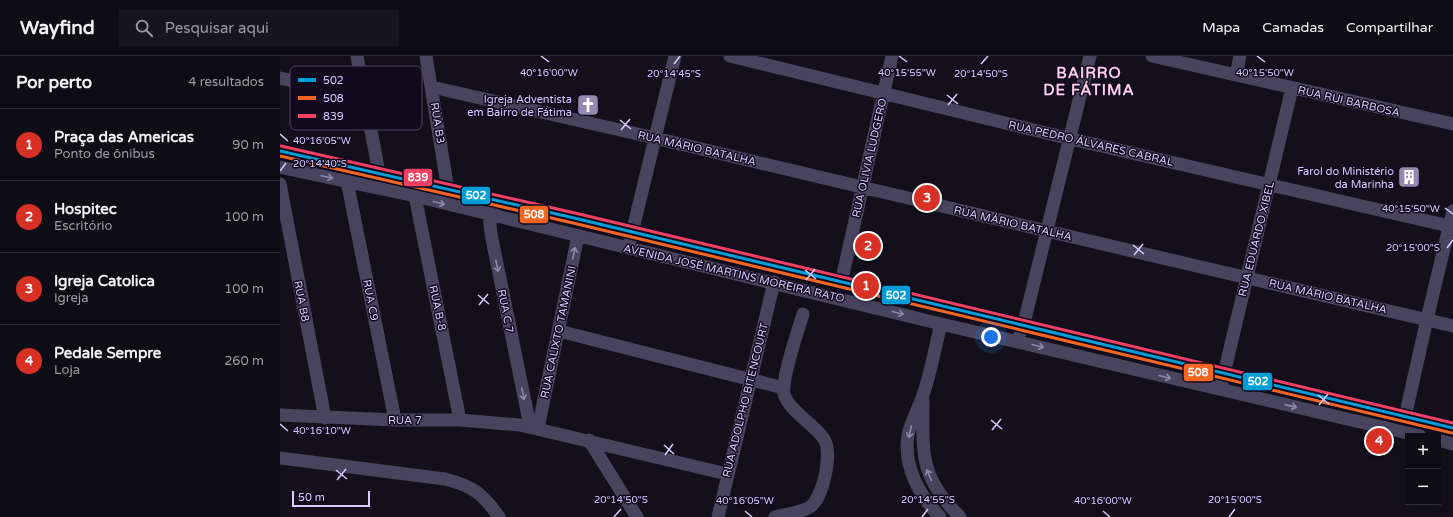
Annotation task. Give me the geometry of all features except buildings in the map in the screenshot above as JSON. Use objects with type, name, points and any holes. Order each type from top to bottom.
[{"type":"street","points":[[357,56],[359,66]]},
{"type":"street","name":"RUA B3","points":[[426,56],[448,190]]},
{"type":"street","points":[[628,247],[675,56]]},
{"type":"street","name":"RUA PEDRO ÁLVARES CABRAL","points":[[730,56],[1071,139],[1451,226]]},
{"type":"street","name":"RUA OLIVIA LUDGERO","points":[[841,283],[892,56]]},
{"type":"street","points":[[1011,339],[1018,336],[1023,327],[1071,139],[1090,56]]},
{"type":"street","name":"RUA RUI BARBOSA","points":[[1152,56],[1453,124]]},
{"type":"street","points":[[1236,75],[1240,56]]},
{"type":"street","points":[[280,78],[290,80]]},
{"type":"street","name":"RUA MÁRIO BATALHA","points":[[432,87],[1453,326]]},
{"type":"street","name":"RUA EDUARDO XIBEL","points":[[1219,390],[1292,88]]},
{"type":"street","points":[[371,130],[379,173]]},
{"type":"street","name":"AVENIDA JOSÉ MARTINS MOREIRA RATO","points":[[280,151],[379,173],[1453,428]]},
{"type":"street","name":"AVENIDA JOSÉ MARTINS MOREIRA RATO","points":[[280,167],[416,196],[489,215],[774,282],[941,324],[1011,339],[1219,390],[1407,433]]},
{"type":"street","name":"RUA C9","points":[[347,181],[395,420]]},
{"type":"street","name":"RUA B8","points":[[280,184],[286,243],[325,418]]},
{"type":"street","name":"RUA B-8","points":[[416,196],[460,420]]},
{"type":"street","points":[[489,215],[492,208],[502,203]]},
{"type":"street","points":[[1406,417],[1427,319],[1451,226],[1453,211]]},
{"type":"street","name":"RUA C 7","points":[[489,215],[491,234],[534,427]]},
{"type":"street","name":"RUA CALIXTO TAMANINI","points":[[534,427],[559,331],[578,236]]},
{"type":"street","name":"RUA ADOLPHO BITENCOURT","points":[[718,517],[727,474],[774,282]]},
{"type":"street","points":[[775,517],[810,507],[818,497],[825,475],[827,456],[826,443],[821,435],[787,400],[784,388],[803,314]]},
{"type":"street","points":[[940,517],[919,490],[912,474],[907,454],[908,435],[923,395],[941,324]]},
{"type":"street","points":[[559,331],[784,388]]},
{"type":"street","points":[[923,395],[923,453],[926,466],[939,493],[960,517]]},
{"type":"street","name":"RUA 7","points":[[280,415],[395,420],[460,420],[534,427],[727,474]]},
{"type":"street","points":[[589,440],[636,517]]},
{"type":"street","points":[[1441,441],[1453,444]]},
{"type":"street","points":[[280,458],[414,475],[463,484],[481,494],[498,516]]},
{"type":"transit line","name":"839","points":[[281,146],[575,213],[1453,423]]},
{"type":"transit line","name":"502","points":[[280,151],[574,218],[1453,428]]},
{"type":"transit line","name":"508","points":[[280,156],[573,223],[1452,433]]},
{"type":"place","name":"Igreja Adventista em Bairro de Fátima","points":[[588,105]]},
{"type":"place","name":"Farol do Ministério da Marinha","points":[[1409,177]]},
{"type":"place","name":"Igreja Catolica","points":[[927,198]]},
{"type":"place","name":"Hospitec","points":[[868,246]]},
{"type":"place","name":"Praça das Americas","points":[[866,286]]},
{"type":"place","name":"Pedale Sempre","points":[[1379,441]]},
{"type":"district","name":"BAIRRO DE FÁTIMA","points":[[1089,82]]}]
